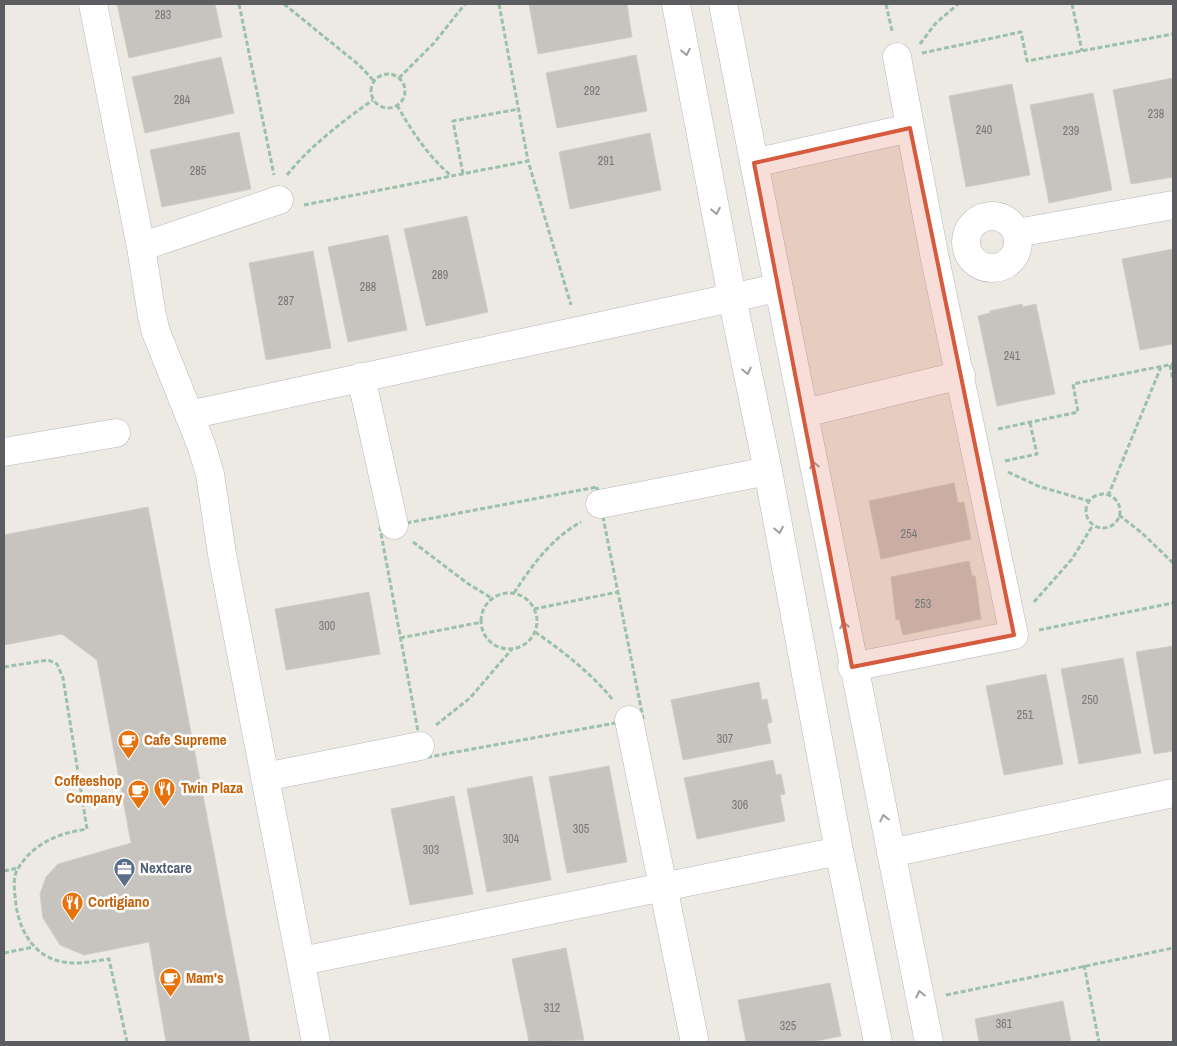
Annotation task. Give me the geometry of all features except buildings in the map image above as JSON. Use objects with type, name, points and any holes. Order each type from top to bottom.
[{"type":"street","points":[[92,4],[141,247],[156,332],[210,474],[222,554],[302,961],[316,1042]]},
{"type":"street","points":[[676,4],[732,297],[768,471],[839,851],[878,1042]]},
{"type":"street","points":[[723,4],[777,288],[805,413],[852,667],[929,1042]]},
{"type":"street","points":[[852,667],[1013,630],[988,464],[973,434],[934,254],[910,128],[905,56]]},
{"type":"street","points":[[754,163],[910,128]]},
{"type":"street","points":[[141,247],[278,194]]},
{"type":"street","points":[[1017,233],[1173,205]]},
{"type":"street","points":[[986,216],[998,216],[1009,222],[1017,233],[1018,246],[1013,258],[1004,266],[992,269],[979,265],[969,257],[965,245],[967,232],[974,222],[986,216]]},
{"type":"street","points":[[934,254],[965,245]]},
{"type":"street","points":[[189,415],[777,288]]},
{"type":"street","points":[[805,413],[961,375]]},
{"type":"street","points":[[361,377],[400,530]]},
{"type":"street","points":[[4,452],[116,433]]},
{"type":"street","points":[[596,512],[768,471]]},
{"type":"street","points":[[624,714],[665,887],[694,1038]]},
{"type":"street","points":[[265,777],[424,735]]},
{"type":"street","points":[[891,853],[1173,793]]},
{"type":"street","points":[[302,961],[839,851]]},
{"type":"path","points":[[239,4],[281,209],[528,161]]},
{"type":"path","points":[[284,4],[359,65],[374,81]]},
{"type":"path","points":[[399,78],[434,42],[466,4]]},
{"type":"path","points":[[499,4],[528,161],[578,330]]},
{"type":"path","points":[[886,4],[905,56]]},
{"type":"path","points":[[905,56],[935,24],[958,4]]},
{"type":"path","points":[[1072,4],[1082,51]]},
{"type":"path","points":[[905,56],[1021,32],[1027,61],[1173,34]]},
{"type":"path","points":[[388,74],[399,78],[405,88],[402,101],[397,105],[384,108],[373,100],[371,87],[378,77],[388,74]]},
{"type":"path","points":[[278,194],[299,160],[349,117],[373,100]]},
{"type":"path","points":[[397,105],[431,158],[450,176]]},
{"type":"path","points":[[463,174],[453,121],[519,109]]},
{"type":"path","points":[[973,434],[1078,412],[1073,384],[1172,364],[1173,380]]},
{"type":"path","points":[[1108,496],[1161,366]]},
{"type":"path","points":[[988,464],[1037,454],[1030,422]]},
{"type":"path","points":[[988,464],[1038,486],[1089,501]]},
{"type":"path","points":[[597,487],[596,512],[618,592],[643,718],[624,714],[423,758],[424,735],[400,638],[380,528],[400,530],[597,487]]},
{"type":"path","points":[[1098,495],[1108,496],[1117,503],[1119,515],[1112,526],[1105,528],[1092,526],[1086,514],[1089,501],[1098,495]]},
{"type":"path","points":[[514,593],[530,567],[551,544],[596,512]]},
{"type":"path","points":[[1119,515],[1142,533],[1173,563]]},
{"type":"path","points":[[1013,630],[1072,559],[1092,526]]},
{"type":"path","points":[[400,530],[442,566],[493,599]]},
{"type":"path","points":[[534,609],[618,592]]},
{"type":"path","points":[[424,735],[470,698],[512,649],[525,644],[535,632],[537,625],[534,609],[526,599],[514,593],[503,594],[493,599],[484,609],[482,622],[488,638],[494,644],[512,649]]},
{"type":"path","points":[[1013,630],[1173,603]]},
{"type":"path","points":[[400,638],[482,622]]},
{"type":"path","points":[[535,632],[570,657],[602,686],[624,714]]},
{"type":"path","points":[[4,667],[48,660],[57,664],[63,678],[87,829],[68,832],[44,841],[28,855],[14,878],[16,913],[24,934],[33,946],[61,962],[81,964],[109,959],[127,1042]]},
{"type":"path","points":[[4,871],[19,868]]},
{"type":"path","points":[[4,953],[33,946]]},
{"type":"path","points":[[921,1000],[1173,948]]},
{"type":"path","points":[[1084,965],[1099,1042]]},
{"type":"highlighted area","points":[[910,128],[1014,635],[852,667],[754,163]]},
{"type":"place","name":"Cafe Supreme","points":[[128,759]]},
{"type":"place","name":"Twin Plaza","points":[[165,807]]},
{"type":"place","name":"Coffeeshop Company","points":[[138,809]]},
{"type":"place","name":"Nextcare","points":[[124,887]]},
{"type":"place","name":"Cortigiano","points":[[72,921]]},
{"type":"place","name":"Mam's","points":[[170,997]]}]
